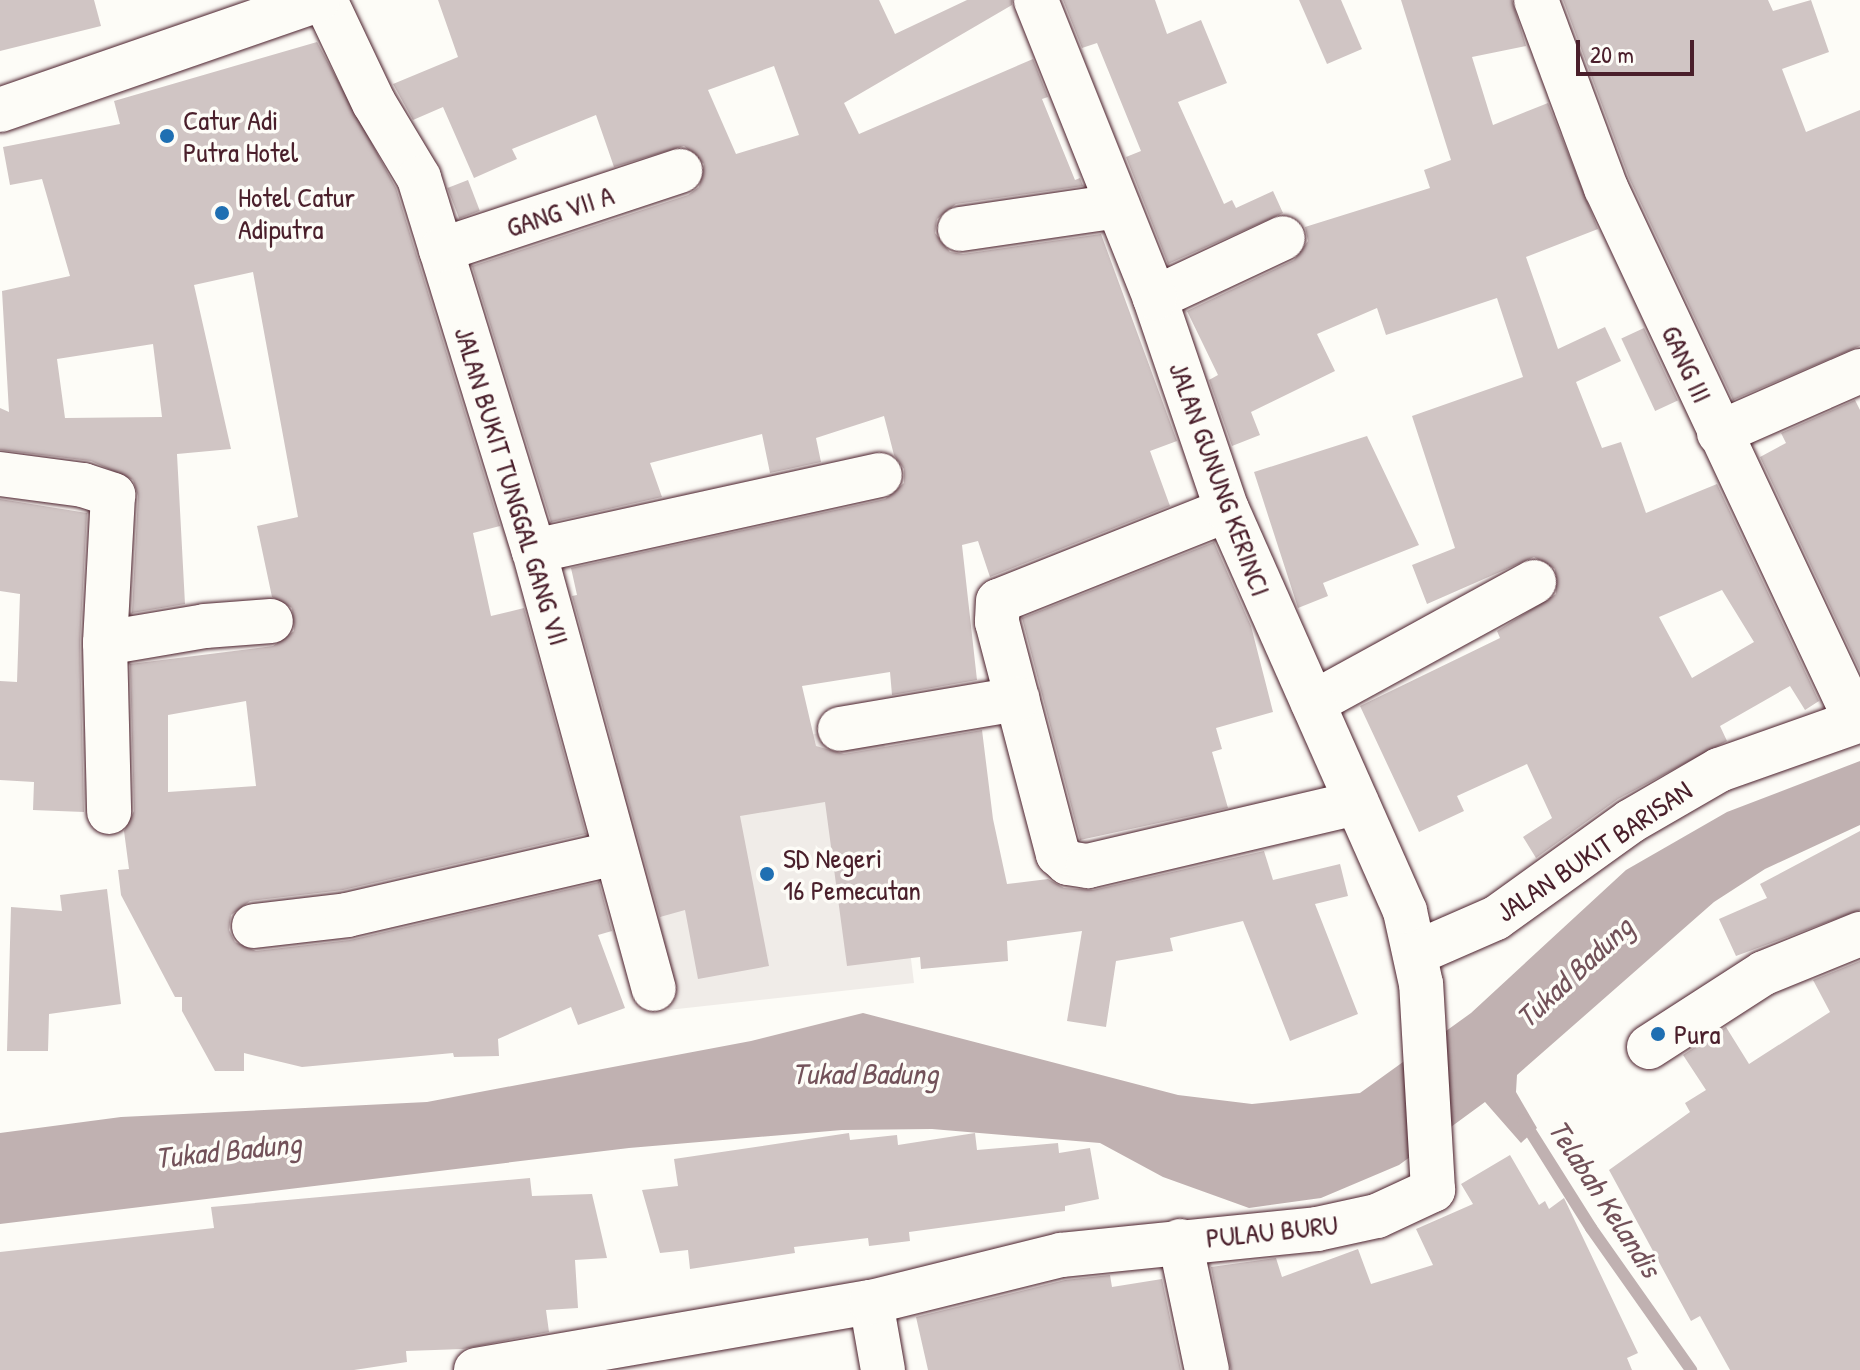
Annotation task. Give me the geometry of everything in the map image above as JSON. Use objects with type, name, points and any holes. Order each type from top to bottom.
[{"type":"street","points":[[0,110],[318,0]]},
{"type":"street","name":"JALAN BUKIT TUNGGAL GANG VII","points":[[325,0],[374,103],[419,178],[534,551],[654,989]]},
{"type":"street","name":"JALAN GUNUNG KERINCI","points":[[1036,0],[1155,298],[1227,510],[1357,803],[1420,968]]},
{"type":"street","name":"GANG III","points":[[1536,0],[1606,188],[1719,433],[1858,720]]},
{"type":"street","name":"GANG VII A","points":[[441,250],[680,171]]},
{"type":"street","points":[[960,229],[1117,206]]},
{"type":"street","points":[[1155,298],[1283,238]]},
{"type":"street","points":[[1719,433],[1860,371]]},
{"type":"street","points":[[0,474],[111,492],[105,643],[109,812]]},
{"type":"street","points":[[534,551],[880,475]]},
{"type":"street","points":[[1227,510],[998,601],[997,622],[1058,854],[1075,866],[1357,803]]},
{"type":"street","points":[[1313,703],[1534,582]]},
{"type":"street","points":[[105,643],[205,626],[271,621]]},
{"type":"street","points":[[840,729],[1017,699]]},
{"type":"street","name":"JALAN BUKIT BARISAN","points":[[1420,968],[1496,918],[1631,821],[1719,770],[1858,720]]},
{"type":"street","points":[[254,926],[347,915],[615,853]]},
{"type":"street","points":[[1649,1047],[1764,973],[1860,934]]},
{"type":"street","name":"PULAU BURU","points":[[476,1370],[871,1302],[1061,1255],[1317,1229],[1377,1216],[1429,1196],[1435,1183],[1420,968]]},
{"type":"street","points":[[1180,1241],[1207,1370]]},
{"type":"street","points":[[871,1302],[883,1370]]},
{"type":"shaded area","name":"SD Negeri 16 Pemecutan","points":[[882,724],[914,983],[668,1010],[605,765]]},
{"type":"water","name":"Tukad Badung","points":[[1860,761],[1860,825],[1765,869],[1714,902],[1517,1075],[1516,1092],[1537,1128],[1521,1143],[1485,1102],[1399,1165],[1321,1198],[1249,1208],[1163,1177],[1100,1143],[932,1129],[842,1130],[629,1148],[0,1224],[0,1133],[121,1117],[427,1102],[751,1041],[863,1013],[1178,1095],[1252,1104],[1360,1093],[1471,1013],[1626,870],[1727,812]]},
{"type":"building","points":[[0,0],[94,0],[101,26],[0,51]]},
{"type":"building","points":[[438,0],[879,0],[895,34],[967,0],[1012,0],[1012,5],[844,103],[859,134],[1033,59],[1048,97],[1042,99],[1075,180],[1080,178],[1083,186],[956,204],[937,219],[935,233],[950,252],[963,254],[1101,234],[1177,441],[1150,451],[1170,506],[990,577],[978,541],[962,545],[977,680],[892,695],[890,672],[802,686],[816,746],[844,754],[982,730],[993,819],[1007,884],[1048,879],[1064,888],[1093,890],[1264,851],[1273,880],[1340,864],[1348,896],[1315,904],[1358,1014],[1290,1041],[1243,921],[1170,938],[1173,951],[1116,961],[1106,1027],[1067,1021],[1082,931],[1007,941],[1008,961],[921,969],[920,957],[847,966],[825,802],[740,816],[769,966],[698,979],[685,910],[660,917],[572,596],[577,595],[571,568],[885,499],[904,483],[904,469],[894,455],[884,416],[816,438],[821,462],[770,473],[762,434],[650,463],[662,497],[551,522],[472,266],[688,195],[699,187],[704,164],[684,146],[614,167],[596,115],[512,149],[517,159],[474,178],[443,107],[413,120],[393,84],[458,57]],"holes":[[[774,66],[799,135],[736,154],[708,90]]]},
{"type":"building","points":[[1063,0],[1155,0],[1167,34],[1201,20],[1227,83],[1178,102],[1224,204],[1232,200],[1236,208],[1273,191],[1283,213],[1168,264],[1126,157],[1141,151],[1097,43],[1082,48]]},
{"type":"building","points":[[1299,0],[1341,0],[1362,49],[1327,64]]},
{"type":"building","points":[[1401,0],[1512,0],[1526,46],[1472,57],[1493,125],[1548,103],[1598,229],[1526,257],[1558,349],[1605,327],[1621,361],[1576,382],[1602,448],[1621,442],[1646,513],[1717,484],[1819,701],[1805,710],[1790,686],[1720,726],[1727,741],[1618,799],[1536,858],[1523,837],[1552,818],[1527,764],[1457,796],[1464,811],[1419,832],[1360,706],[1500,638],[1497,631],[1556,594],[1555,569],[1534,557],[1427,604],[1412,565],[1455,548],[1412,416],[1523,377],[1497,298],[1386,335],[1377,308],[1317,334],[1335,371],[1251,412],[1260,435],[1232,446],[1209,380],[1218,375],[1187,311],[1294,260],[1308,241],[1305,227],[1430,188],[1424,170],[1451,160]],"holes":[[[1722,590],[1754,642],[1692,678],[1659,617]]]},
{"type":"building","points":[[1563,0],[1768,0],[1773,11],[1811,0],[1829,52],[1782,69],[1806,132],[1860,110],[1860,346],[1733,400],[1629,178]]},
{"type":"building","points":[[317,42],[396,188],[500,526],[473,533],[491,616],[524,608],[586,834],[343,890],[250,901],[231,915],[229,930],[235,942],[256,951],[350,940],[599,882],[612,931],[598,935],[625,1008],[578,1025],[571,1007],[498,1039],[499,1056],[454,1057],[453,1053],[302,1067],[244,1053],[244,1071],[215,1071],[182,1011],[182,997],[175,997],[121,895],[118,870],[129,869],[124,831],[134,811],[130,664],[273,646],[294,631],[292,608],[272,597],[257,526],[298,517],[253,272],[194,285],[231,449],[177,454],[185,604],[132,613],[138,496],[133,480],[91,461],[0,450],[0,408],[9,412],[2,291],[70,276],[42,179],[10,185],[3,147],[120,124],[114,101]],"holes":[[[153,344],[162,417],[65,418],[57,359]],[[246,701],[256,786],[168,792],[168,715]]]},
{"type":"building","points":[[468,180],[480,211],[459,219],[447,188]]},
{"type":"building","points":[[1644,328],[1678,401],[1655,411],[1621,339]]},
{"type":"building","points":[[1855,400],[1860,410],[1860,671],[1760,457],[1786,443],[1781,433]]},
{"type":"building","points":[[1367,436],[1419,545],[1323,583],[1328,596],[1298,608],[1254,472]]},
{"type":"building","points":[[0,499],[87,513],[80,643],[84,812],[33,810],[34,782],[0,780],[0,681],[17,682],[20,594],[0,591]]},
{"type":"building","points":[[1214,542],[1251,626],[1273,712],[1216,728],[1222,749],[1212,752],[1228,808],[1080,840],[1022,618]]},
{"type":"building","points":[[1860,831],[1860,910],[1736,956],[1719,919],[1767,898],[1760,884]]},
{"type":"building","points":[[107,889],[121,1004],[49,1014],[48,1051],[7,1051],[11,907],[62,911],[60,895]]},
{"type":"building","points":[[1860,961],[1860,1370],[1730,1370],[1700,1316],[1691,1321],[1609,1170],[1690,1112],[1685,1103],[1706,1090],[1683,1055],[1726,1027],[1749,1064],[1830,1012],[1813,980]]},
{"type":"building","points":[[849,1133],[850,1140],[897,1135],[898,1145],[975,1133],[977,1150],[1058,1143],[1059,1153],[1090,1148],[1099,1199],[1065,1206],[1065,1211],[909,1232],[910,1241],[869,1246],[868,1238],[794,1247],[795,1253],[690,1269],[688,1250],[660,1253],[642,1190],[678,1186],[674,1159]]},
{"type":"building","points":[[1510,1155],[1539,1205],[1545,1201],[1549,1209],[1564,1198],[1638,1353],[1627,1358],[1632,1370],[1231,1370],[1211,1267],[1276,1258],[1282,1277],[1358,1249],[1371,1284],[1433,1265],[1416,1229],[1473,1204],[1461,1184]]},
{"type":"building","points":[[530,1178],[532,1196],[592,1194],[607,1258],[575,1260],[578,1308],[546,1310],[549,1332],[463,1349],[406,1351],[407,1362],[354,1370],[0,1370],[0,1252],[214,1228],[211,1207]]},
{"type":"building","points":[[1110,1275],[1112,1287],[1162,1279],[1181,1370],[928,1370],[916,1317],[1065,1280]]},
{"type":"waterway","name":"Telabah Kelandis","points":[[1523,1120],[1591,1228],[1691,1370]]},
{"type":"place","name":"Catur Adi Putra Hotel","points":[[167,136]]},
{"type":"place","name":"Hotel Catur Adiputra","points":[[222,213]]},
{"type":"place","name":"SD Negeri 16 Pemecutan","points":[[767,874]]},
{"type":"place","name":"Pura","points":[[1658,1034]]}]
